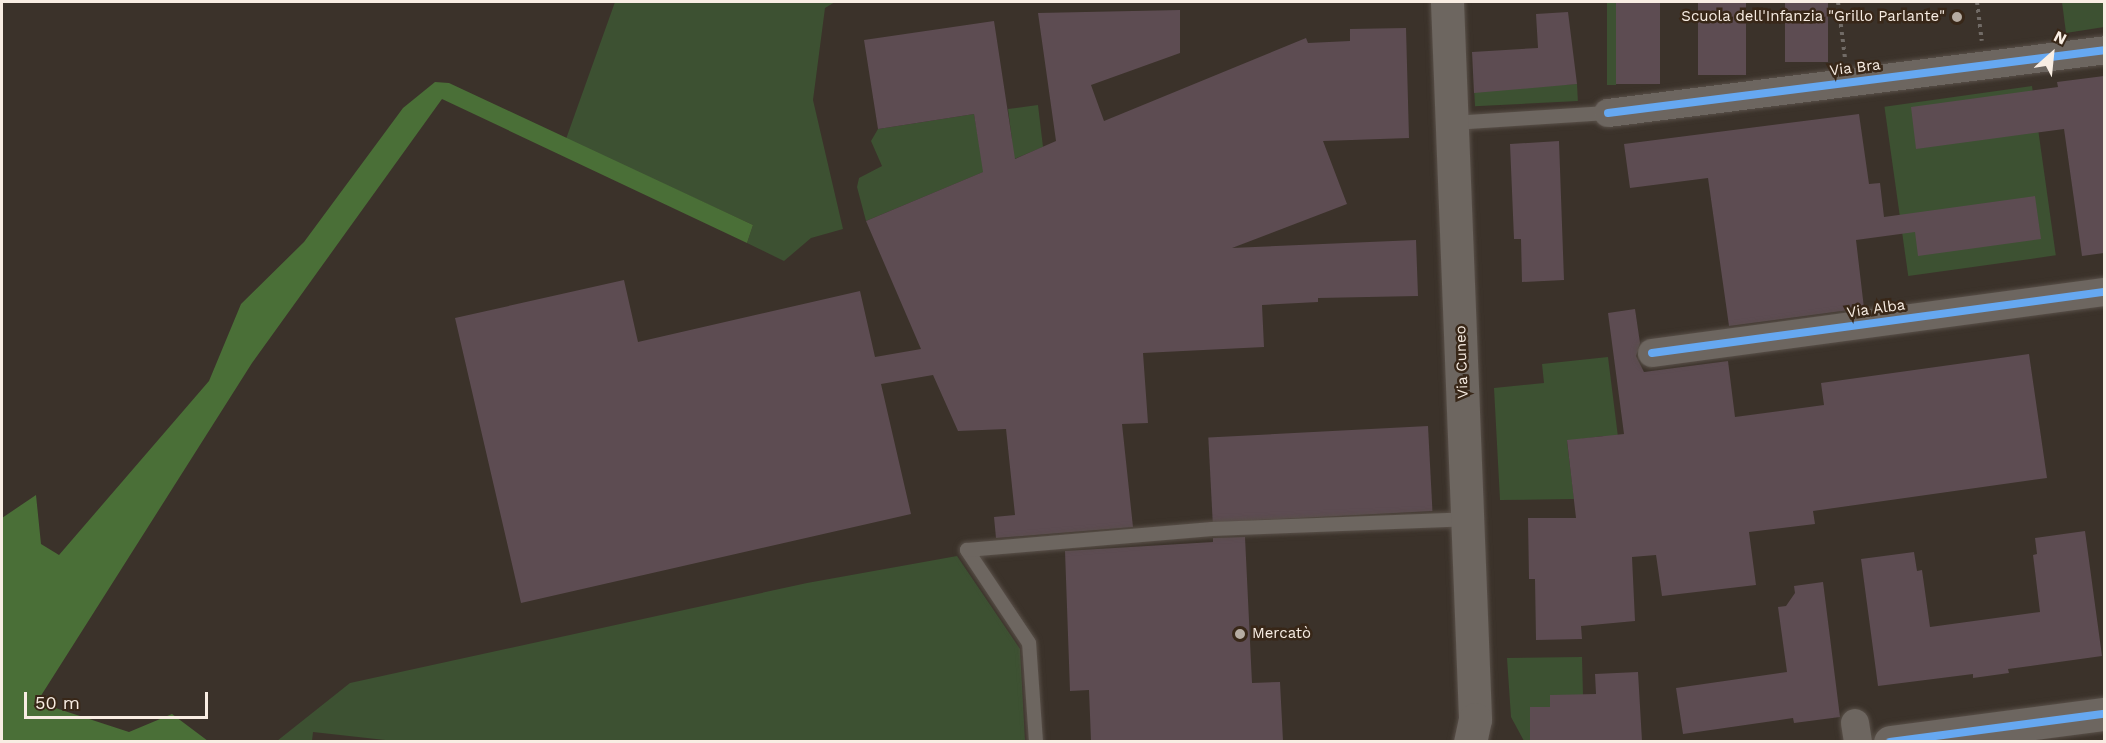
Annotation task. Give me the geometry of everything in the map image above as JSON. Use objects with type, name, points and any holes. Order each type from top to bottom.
[{"type":"main road","name":"Via Cuneo","points":[[1447,2],[1476,735]]},
{"type":"main road","points":[[1890,741],[2104,714]]},
{"type":"street","name":"Via Bra","points":[[1608,113],[2104,50]]},
{"type":"street","name":"Via Alba","points":[[1652,353],[2104,292]]},
{"type":"lane","points":[[1452,123],[1608,113]]},
{"type":"lane","points":[[1036,741],[1029,643],[967,550],[1212,529],[1468,519]]},
{"type":"path","points":[[1838,2],[1848,83]]},
{"type":"path","points":[[1977,2],[1982,43]]},
{"type":"green space","points":[[615,2],[835,2],[825,8],[813,100],[843,229],[811,238],[784,261],[747,243],[753,225],[566,139]]},
{"type":"green space","points":[[1607,2],[1616,2],[1616,85],[1607,85]]},
{"type":"green space","points":[[2062,2],[2104,2],[2104,27],[2066,33]]},
{"type":"green space","points":[[435,82],[449,83],[753,225],[747,243],[442,99],[252,363],[37,702],[129,732],[172,714],[208,741],[2,741],[2,518],[36,495],[41,544],[59,555],[209,381],[241,304],[304,242],[403,108]]},
{"type":"green space","points":[[1577,84],[1578,101],[1475,106],[1474,89]]},
{"type":"green space","points":[[2032,86],[2056,255],[1908,276],[1884,107]]},
{"type":"green space","points":[[1038,105],[1043,147],[866,221],[857,187],[859,178],[882,166],[871,141],[878,129],[974,114],[980,148],[1012,140],[1008,109]]},
{"type":"green space","points":[[1608,357],[1625,493],[1603,436],[1567,441],[1574,499],[1500,500],[1494,388],[1544,383],[1542,364]]},
{"type":"green space","points":[[957,556],[1020,649],[1025,741],[403,742],[313,732],[312,741],[277,741],[350,683],[807,583]]},
{"type":"green space","points":[[1582,657],[1583,695],[1550,707],[1530,707],[1530,741],[1524,741],[1511,717],[1507,658]]},
{"type":"building","points":[[1616,2],[1660,2],[1660,84],[1616,84]]},
{"type":"building","points":[[1698,2],[1746,2],[1746,75],[1698,75]]},
{"type":"building","points":[[1785,2],[1828,2],[1828,62],[1785,62]]},
{"type":"building","points":[[1180,10],[1180,53],[1091,85],[1104,121],[1306,38],[1308,43],[1350,41],[1350,29],[1406,28],[1409,138],[1323,141],[1347,204],[1232,248],[1416,240],[1418,296],[1318,298],[1318,302],[1262,305],[1264,347],[1143,353],[1148,423],[1122,424],[1133,527],[996,538],[994,517],[1015,515],[1006,429],[958,431],[933,375],[881,384],[911,514],[521,603],[455,318],[624,280],[638,342],[860,291],[875,357],[921,349],[866,221],[983,172],[974,114],[878,129],[864,40],[994,21],[1015,159],[1056,141],[1038,13]]},
{"type":"building","points":[[1568,12],[1577,84],[1474,93],[1472,52],[1538,48],[1536,14]]},
{"type":"building","points":[[2104,76],[2104,253],[2082,256],[2064,129],[1916,149],[1911,107],[2058,87],[2057,82]]},
{"type":"building","points":[[1859,114],[1869,184],[1880,183],[1884,217],[2035,196],[2041,239],[1918,256],[1915,232],[1856,240],[1864,308],[1729,326],[1708,178],[1630,188],[1624,144]]},
{"type":"building","points":[[1559,141],[1564,280],[1522,282],[1521,239],[1514,239],[1510,144]]},
{"type":"building","points":[[1635,309],[1640,343],[1636,356],[1644,372],[1728,361],[1735,417],[1824,405],[1821,383],[2029,354],[2047,478],[1813,511],[1815,524],[1749,532],[1756,585],[1662,596],[1656,555],[1632,557],[1635,621],[1581,626],[1582,639],[1536,640],[1535,579],[1529,579],[1528,518],[1576,518],[1567,440],[1624,434],[1608,313]]},
{"type":"building","points":[[1428,426],[1432,511],[1213,522],[1208,438]]},
{"type":"building","points":[[2085,531],[2102,656],[2008,669],[2009,673],[1973,678],[1973,674],[1878,686],[1861,559],[1914,552],[1917,571],[1922,570],[1930,627],[2040,612],[2033,555],[2037,554],[2035,538]]},
{"type":"building","points":[[1245,537],[1252,683],[1280,682],[1283,741],[1091,741],[1089,690],[1070,691],[1065,551],[1213,542],[1213,538]]},
{"type":"building","points":[[1823,582],[1840,717],[1794,723],[1793,718],[1683,734],[1676,688],[1787,672],[1778,607],[1786,606],[1795,593],[1794,586]]},
{"type":"building","points":[[1638,672],[1642,741],[1530,741],[1530,707],[1550,707],[1550,695],[1596,694],[1595,674]]},
{"type":"cycle path","points":[[1608,113],[2104,50]]},
{"type":"cycle path","points":[[1652,353],[2104,292]]},
{"type":"cycle path","points":[[1890,742],[2104,714]]},
{"type":"place","name":"Scuola dell'Infanzia \"Grillo Parlante\"","points":[[1957,17]]},
{"type":"place","name":"Mercatò","points":[[1240,634]]}]
